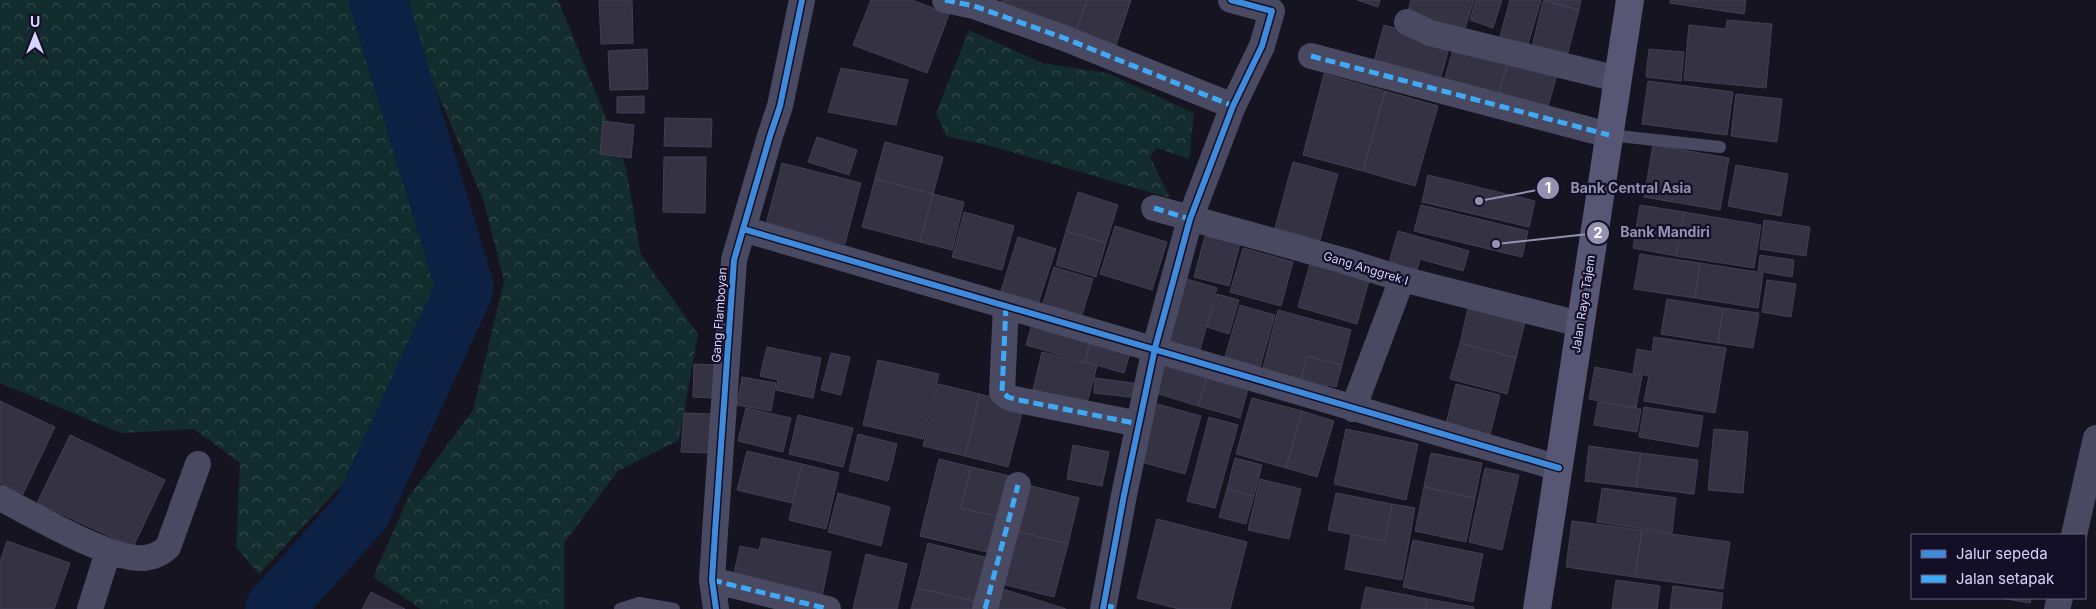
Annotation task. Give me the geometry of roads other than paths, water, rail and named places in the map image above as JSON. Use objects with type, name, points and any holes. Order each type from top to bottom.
[{"type":"main road","name":"Jalan Raya Tajem","points":[[1537,609],[1630,0]]},
{"type":"street","name":"Gang Flamboyan","points":[[716,609],[712,580],[734,260],[780,106],[802,0]]},
{"type":"street","points":[[945,0],[974,6],[1064,38],[1233,106]]},
{"type":"street","points":[[1108,608],[1139,424],[1155,348],[1190,219],[1233,106],[1262,46],[1272,12],[1231,0]]},
{"type":"street","points":[[1407,22],[1417,29],[1430,33],[1618,79]]},
{"type":"street","points":[[1311,56],[1609,135]]},
{"type":"street","name":"Gang Anggrek I","points":[[1154,208],[1345,261],[1402,279],[1580,324]]},
{"type":"street","points":[[743,229],[1155,348],[1353,409],[1559,468]]},
{"type":"street","points":[[1353,409],[1402,279]]},
{"type":"street","points":[[1006,306],[1002,392],[1014,399],[1139,424]]},
{"type":"street","points":[[2074,534],[2096,438]]},
{"type":"street","points":[[0,498],[108,552],[144,558],[162,552],[168,547],[198,464]]},
{"type":"street","points":[[985,609],[1018,485]]},
{"type":"street","points":[[90,609],[108,552]]},
{"type":"street","points":[[712,580],[828,609]]},
{"type":"lane","points":[[1609,135],[1720,147]]},
{"type":"lane","points":[[620,609],[639,603],[674,609]]},
{"type":"waterway","points":[[274,609],[362,511],[465,288],[378,0]]},
{"type":"place","name":"Bank Central Asia","points":[[1479,201]]},
{"type":"place","name":"Bank Mandiri","points":[[1496,244]]}]
